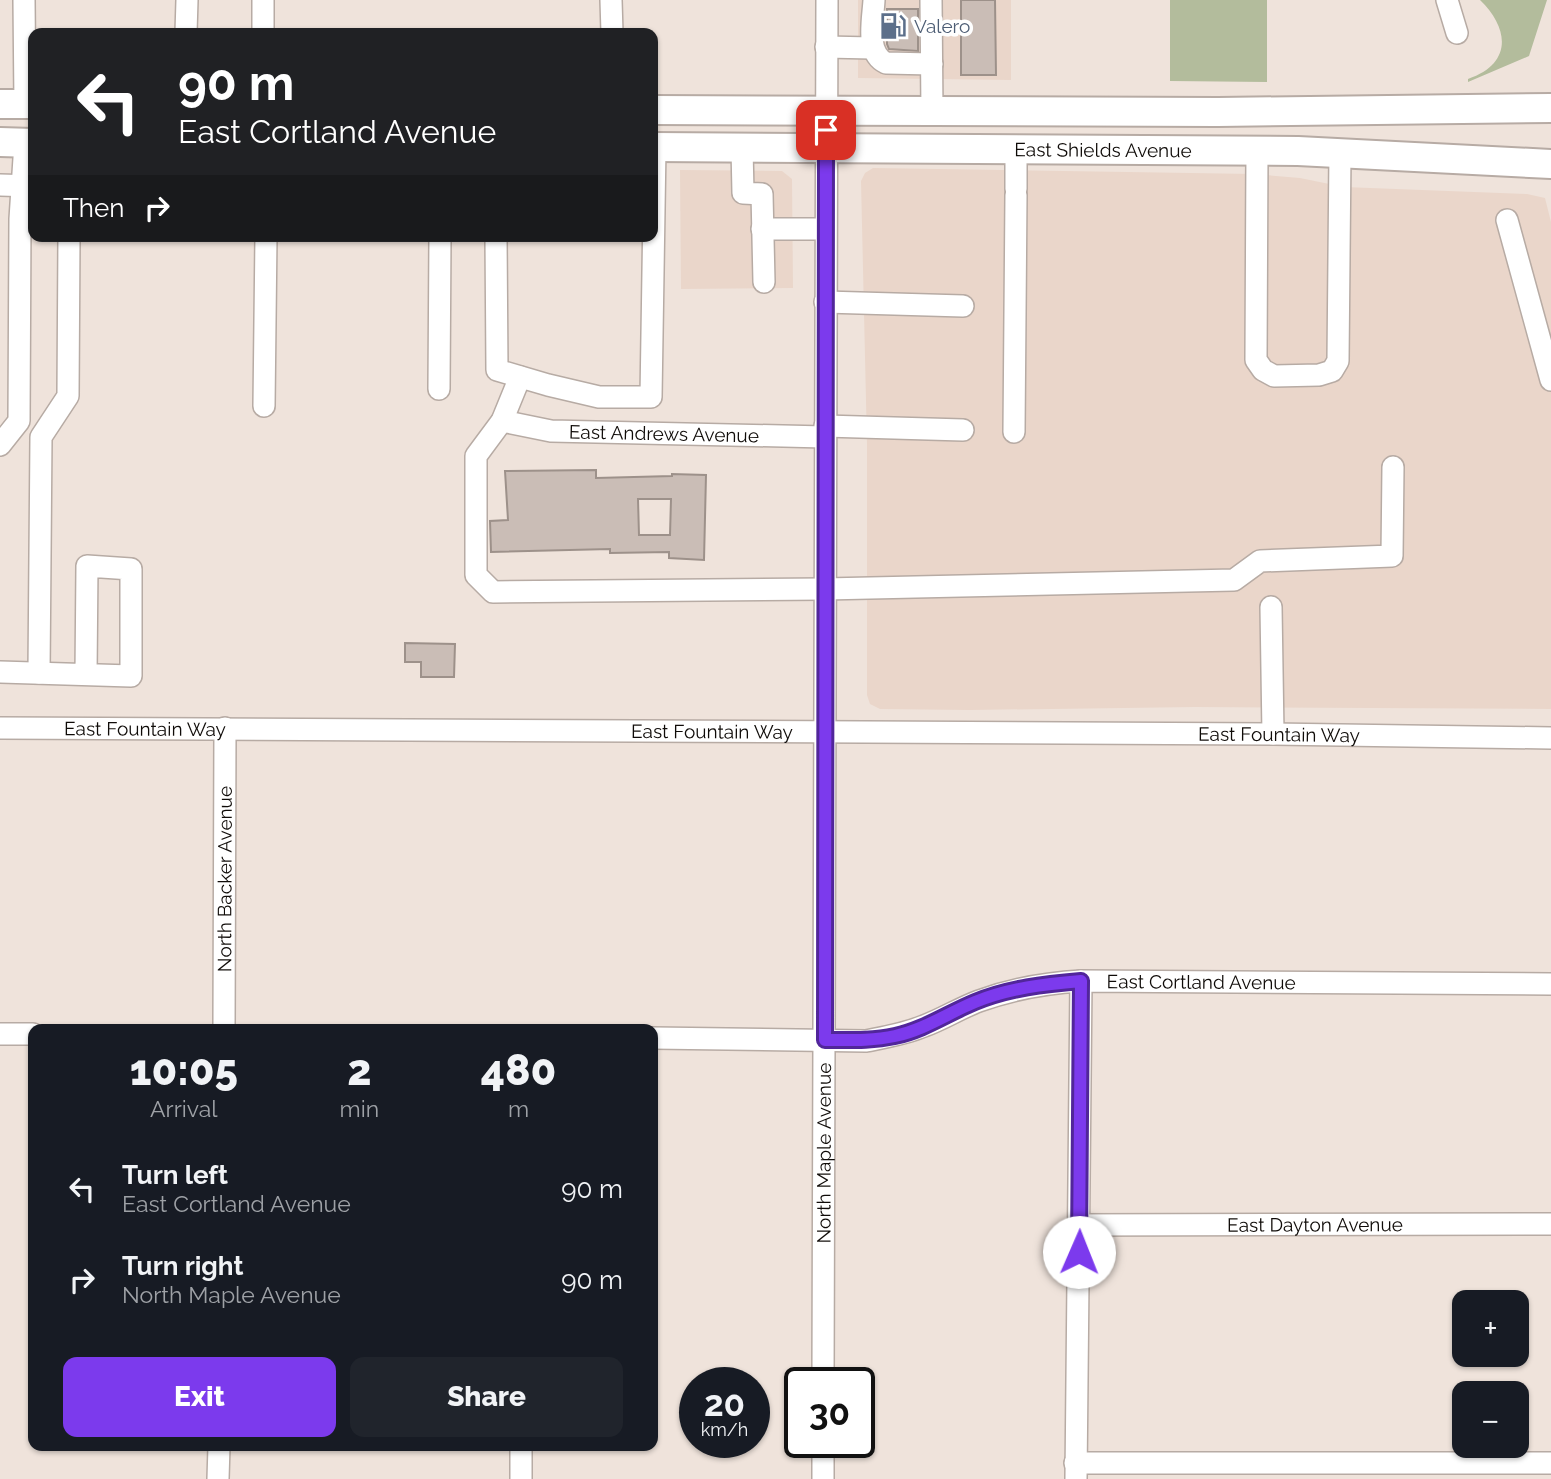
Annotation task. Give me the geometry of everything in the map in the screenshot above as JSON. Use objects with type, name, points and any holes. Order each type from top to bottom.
[{"type":"main road","name":"East Shields Avenue","points":[[658,110],[1218,113],[1551,108]]},
{"type":"main road","name":"East Shields Avenue","points":[[658,147],[1257,151],[1551,164]]},
{"type":"street","points":[[19,104],[24,0]]},
{"type":"street","points":[[186,28],[187,0]]},
{"type":"street","points":[[263,0],[263,28]]},
{"type":"street","points":[[611,0],[612,28]]},
{"type":"street","name":"North Maple Avenue","points":[[823,1367],[827,0]]},
{"type":"street","points":[[874,0],[872,48],[881,61],[932,64]]},
{"type":"street","points":[[931,0],[932,112]]},
{"type":"street","points":[[1447,0],[1457,33]]},
{"type":"street","points":[[826,47],[872,48]]},
{"type":"street","points":[[2,440],[19,421],[18,186],[23,140]]},
{"type":"street","points":[[742,148],[743,193],[762,194],[764,282]]},
{"type":"street","points":[[1014,432],[1016,150]]},
{"type":"street","points":[[1257,151],[1256,360],[1263,370],[1274,376],[1319,375],[1332,370],[1338,361],[1340,153]]},
{"type":"street","points":[[1507,220],[1551,380]]},
{"type":"street","points":[[762,229],[825,229]]},
{"type":"street","points":[[39,673],[41,437],[68,396],[69,242]]},
{"type":"street","points":[[264,406],[266,242]]},
{"type":"street","points":[[439,389],[440,242]]},
{"type":"street","points":[[496,242],[497,370],[599,397],[650,397],[652,242]]},
{"type":"street","points":[[825,302],[963,306]]},
{"type":"street","points":[[520,377],[502,421],[476,456],[475,575],[493,593],[1234,580],[1260,561],[1392,556],[1393,467]]},
{"type":"street","name":"East Andrews Avenue","points":[[502,421],[551,431],[963,430]]},
{"type":"street","points":[[2,440],[41,437]]},
{"type":"street","points":[[0,672],[131,676],[131,569],[87,566],[86,674]]},
{"type":"street","points":[[1271,607],[1273,734]]},
{"type":"street","name":"East Fountain Way","points":[[0,728],[1273,734],[1551,738]]},
{"type":"street","name":"North Backer Avenue","points":[[224,1024],[225,728]]},
{"type":"street","points":[[1081,981],[1075,1471],[1551,1463]]},
{"type":"street","name":"East Cortland Avenue","points":[[658,1038],[866,1041],[897,1036],[1009,991],[1048,983],[1081,981],[1551,984]]},
{"type":"street","points":[[0,1034],[28,1034]]},
{"type":"street","name":"East Dayton Avenue","points":[[1079,1225],[1551,1224]]},
{"type":"street","points":[[218,1479],[219,1451]]},
{"type":"street","points":[[521,1451],[521,1479]]},
{"type":"street","points":[[823,1458],[823,1479]]},
{"type":"shaded area","points":[[858,0],[1011,0],[1011,80],[858,78]]},
{"type":"shaded area","points":[[873,168],[1254,174],[1300,178],[1344,187],[1527,194],[1545,198],[1551,222],[1551,709],[1195,707],[970,710],[880,709],[870,704],[867,695],[867,444],[861,181],[865,173]]},
{"type":"shaded area","points":[[680,170],[782,171],[792,179],[793,288],[681,289]]},
{"type":"green space","points":[[1170,0],[1267,0],[1267,82],[1170,81]]},
{"type":"green space","points":[[1480,0],[1547,0],[1529,56],[1468,82],[1468,79],[1493,64],[1502,45],[1497,22]]},
{"type":"building","points":[[961,0],[995,0],[996,75],[961,75]]},
{"type":"building","points":[[887,9],[918,9],[918,51],[889,49]]},
{"type":"building","points":[[596,470],[596,478],[706,475],[704,560],[669,558],[669,552],[610,553],[610,549],[491,552],[490,521],[508,520],[505,471]],"holes":[[[638,499],[671,499],[670,535],[639,535]]]},
{"type":"building","points":[[405,643],[455,644],[454,677],[421,677],[421,662],[405,662]]},
{"type":"place","name":"Valero","points":[[893,26]]},
{"type":"route","points":[[826,130],[825,1040],[866,1041],[897,1036],[1009,991],[1048,983],[1081,981],[1079,1252]]}]
